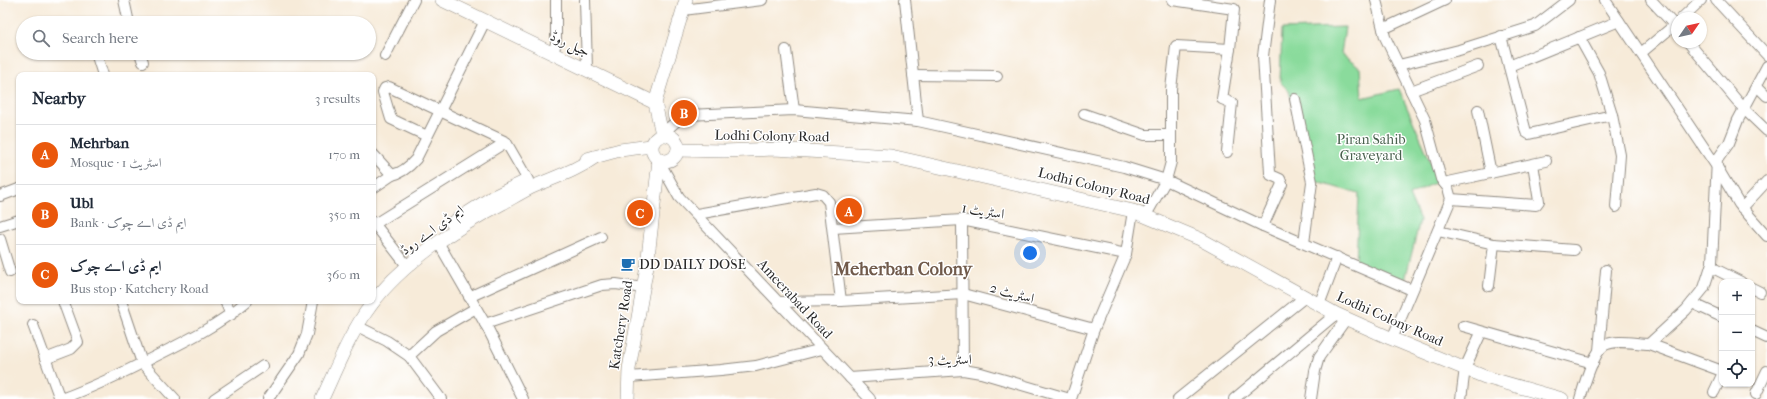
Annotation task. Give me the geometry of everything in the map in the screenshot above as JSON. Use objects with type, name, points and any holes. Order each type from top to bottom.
[{"type":"main road","name":"جیل روڈ","points":[[442,0],[656,103]]},
{"type":"main road","points":[[662,134],[656,103],[685,5]]},
{"type":"main road","points":[[662,134],[673,137],[677,143],[678,150],[672,159],[666,161],[659,160],[654,156],[651,146],[656,137],[662,134]]},
{"type":"main road","name":"ایم ڈی اے روڈ","points":[[376,288],[447,227],[494,197],[528,180],[575,161],[620,150],[651,146]]},
{"type":"main road","name":"Lodhi Colony Road","points":[[678,150],[724,151],[774,149],[891,156],[1139,213],[1200,239],[1341,317],[1485,377],[1562,399]]},
{"type":"main road","name":"ایم ڈی اے روڈ","points":[[376,298],[405,264],[438,242],[496,206],[533,187],[579,169],[595,157]]},
{"type":"main road","name":"Katchery Road","points":[[628,399],[629,377],[643,288],[659,160]]},
{"type":"main road","points":[[312,399],[349,321],[361,304]]},
{"type":"main road","name":"ایم ڈی اے روڈ","points":[[322,399],[357,326],[371,304]]},
{"type":"street","points":[[124,0],[127,16]]},
{"type":"street","points":[[385,56],[414,0]]},
{"type":"street","points":[[553,54],[556,43],[556,0]]},
{"type":"street","points":[[585,0],[586,69]]},
{"type":"street","points":[[685,5],[762,0]]},
{"type":"street","points":[[905,0],[918,121]]},
{"type":"street","points":[[1172,0],[1216,2],[1234,8],[1230,49],[1222,100],[1232,103],[1227,152]]},
{"type":"street","points":[[1263,226],[1282,184],[1280,180],[1271,176],[1270,172],[1263,56],[1270,0]]},
{"type":"street","points":[[1376,0],[1383,29],[1425,120],[1441,179],[1448,188],[1451,199],[1392,339]]},
{"type":"street","points":[[1383,29],[1445,0]]},
{"type":"street","points":[[1399,65],[1459,50],[1534,26],[1569,0]]},
{"type":"street","points":[[1605,0],[1717,167],[1742,208],[1767,236]]},
{"type":"street","points":[[1651,0],[1671,18]]},
{"type":"street","points":[[1690,12],[1701,0]]},
{"type":"street","points":[[1716,0],[1767,55]]},
{"type":"street","points":[[376,186],[392,175],[398,174],[410,166],[416,159],[485,21]]},
{"type":"street","points":[[1510,66],[1619,21]]},
{"type":"street","points":[[1641,53],[1671,29]]},
{"type":"street","points":[[1501,36],[1526,132],[1529,134],[1612,115]]},
{"type":"street","points":[[1580,37],[1598,73],[1612,115],[1620,154],[1616,207]]},
{"type":"street","points":[[1071,399],[1094,329],[1126,254],[1139,213],[1166,180],[1171,162],[1171,89],[1176,46],[1230,49]]},
{"type":"street","points":[[1693,48],[1744,109],[1767,131]]},
{"type":"street","points":[[786,50],[794,110]]},
{"type":"street","points":[[98,60],[102,72]]},
{"type":"street","points":[[1411,91],[1478,66]]},
{"type":"street","points":[[1649,344],[1692,303],[1704,288],[1711,267],[1717,160],[1729,143],[1744,109],[1767,66]]},
{"type":"street","points":[[913,75],[998,76]]},
{"type":"street","points":[[1757,86],[1767,96]]},
{"type":"street","points":[[427,136],[390,118],[383,92],[385,88],[389,87],[506,142],[528,180]]},
{"type":"street","points":[[1294,99],[1312,182],[1304,243]]},
{"type":"street","points":[[662,134],[681,117],[688,115],[794,110],[918,121],[1124,167],[1166,180],[1263,226],[1412,290]]},
{"type":"street","points":[[1478,110],[1491,173]]},
{"type":"street","points":[[1084,114],[1145,135],[1171,135]]},
{"type":"street","points":[[376,222],[506,142]]},
{"type":"street","points":[[376,157],[392,175]]},
{"type":"street","name":"Ameerabad Road","points":[[659,160],[679,197],[697,214],[870,399]]},
{"type":"street","points":[[1444,182],[1546,161]]},
{"type":"street","points":[[1451,199],[1536,206],[1539,201],[1533,164]]},
{"type":"street","points":[[1742,208],[1767,181]]},
{"type":"street","points":[[0,196],[16,190]]},
{"type":"street","points":[[697,214],[819,193],[829,202],[841,301]]},
{"type":"street","points":[[962,220],[963,370]]},
{"type":"street","name":"اسٹریٹ 1","points":[[833,228],[962,220],[1126,254]]},
{"type":"street","points":[[0,226],[16,221]]},
{"type":"street","points":[[376,228],[405,264]]},
{"type":"street","points":[[1438,231],[1494,244],[1574,250]]},
{"type":"street","points":[[469,297],[601,237]]},
{"type":"street","points":[[0,239],[10,272]]},
{"type":"street","points":[[438,242],[486,324],[523,399]]},
{"type":"street","points":[[1489,286],[1494,244]]},
{"type":"street","points":[[1319,305],[1337,257]]},
{"type":"street","points":[[1711,267],[1735,279]]},
{"type":"street","points":[[1599,351],[1606,270]]},
{"type":"street","points":[[486,324],[602,285],[616,284],[643,288]]},
{"type":"street","name":"اسٹریٹ 2","points":[[778,302],[841,301],[963,294],[1094,329]]},
{"type":"street","points":[[1178,399],[1305,297]]},
{"type":"street","points":[[1692,303],[1719,316]]},
{"type":"street","points":[[45,359],[71,349],[78,342],[63,304]]},
{"type":"street","points":[[122,304],[142,363],[175,399]]},
{"type":"street","points":[[226,304],[231,315]]},
{"type":"street","points":[[33,325],[61,399],[142,363],[192,338],[231,315],[244,304]]},
{"type":"street","points":[[268,399],[299,354],[307,334],[312,304]]},
{"type":"street","points":[[409,356],[436,331],[476,308]]},
{"type":"street","points":[[1234,399],[1341,317]]},
{"type":"street","points":[[1311,399],[1315,371],[1319,357],[1341,317]]},
{"type":"street","points":[[357,326],[387,341],[409,356],[441,399]]},
{"type":"street","points":[[1463,326],[1481,333],[1593,363]]},
{"type":"street","points":[[1755,332],[1767,338]]},
{"type":"street","points":[[1460,399],[1465,368],[1481,333]]},
{"type":"street","points":[[1580,399],[1599,351],[1605,345],[1618,342],[1649,344],[1719,370]]},
{"type":"street","points":[[629,377],[756,366],[822,349]]},
{"type":"street","points":[[214,399],[263,366]]},
{"type":"street","name":"اسٹریٹ 3","points":[[850,378],[963,370],[981,373],[1071,399]]},
{"type":"street","points":[[1756,394],[1767,371]]},
{"type":"street","points":[[1714,392],[1719,381]]},
{"type":"green space","name":"Piran Sahib Graveyard","points":[[1345,27],[1341,54],[1360,68],[1362,98],[1399,89],[1439,181],[1409,195],[1420,220],[1404,284],[1356,263],[1359,194],[1314,181],[1289,91],[1280,82],[1282,29]]},
{"type":"place","name":"Ubl","points":[[684,113]]},
{"type":"place","name":"Mehrban","points":[[849,211]]},
{"type":"place","name":"ایم ڈی اے چوک","points":[[640,213]]},
{"type":"place","name":"DD DAILY DOSE","points":[[628,264]]},
{"type":"district","name":"Meherban Colony","points":[[903,269]]}]
